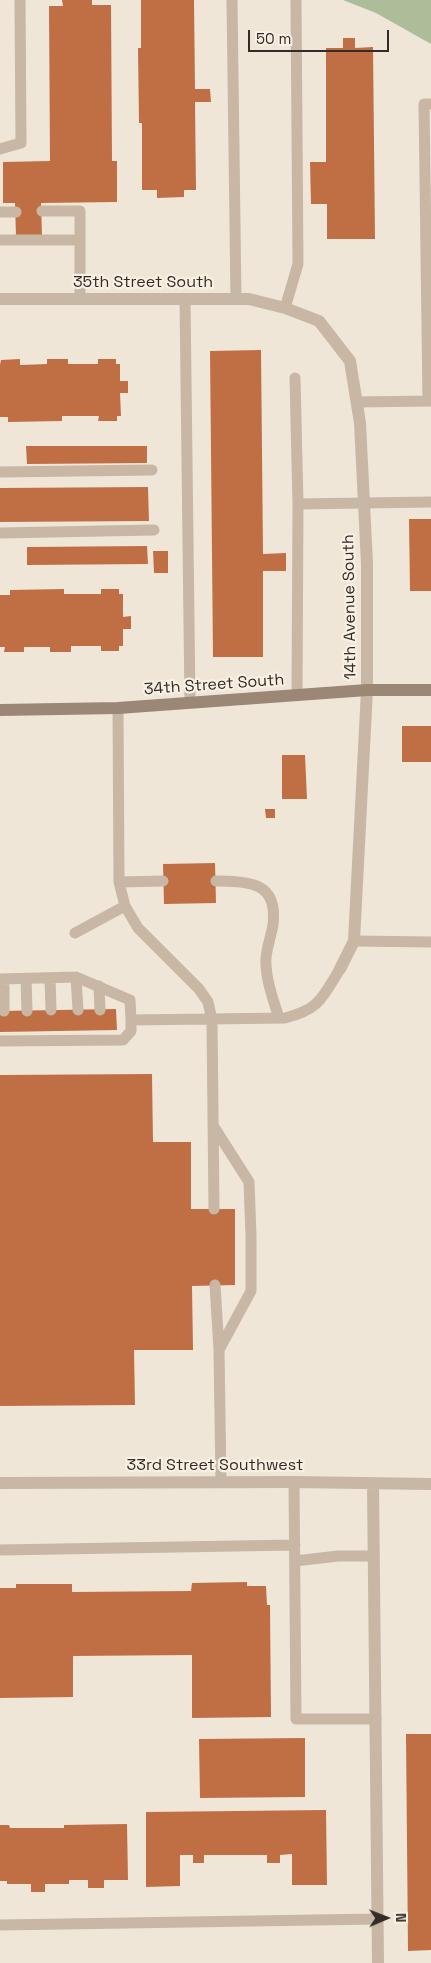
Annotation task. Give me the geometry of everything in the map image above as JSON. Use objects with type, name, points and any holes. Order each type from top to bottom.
[{"type":"street","name":"35th Street South","points":[[0,299],[249,299],[285,308]]},
{"type":"street","name":"14th Avenue South","points":[[285,308],[319,321],[350,362],[360,423],[367,564],[367,690],[354,941],[340,968]]},
{"type":"street","name":"34th Street South","points":[[0,710],[118,708],[367,690],[431,690]]},
{"type":"street","name":"33rd Street Southwest","points":[[0,1483],[294,1482],[431,1484]]},
{"type":"street","points":[[374,1484],[378,1963]]},
{"type":"lane","points":[[0,149],[21,143],[20,0]]},
{"type":"lane","points":[[232,0],[236,299]]},
{"type":"lane","points":[[285,308],[298,264],[296,0]]},
{"type":"lane","points":[[357,402],[430,401],[428,148],[424,104],[431,104]]},
{"type":"lane","points":[[42,211],[80,211],[80,299]]},
{"type":"lane","points":[[0,212],[16,212]]},
{"type":"lane","points":[[0,240],[80,240]]},
{"type":"lane","points":[[185,299],[190,703]]},
{"type":"lane","points":[[295,378],[298,504],[297,695]]},
{"type":"lane","points":[[0,472],[152,470]]},
{"type":"lane","points":[[298,504],[431,502]]},
{"type":"lane","points":[[0,533],[154,530]]},
{"type":"lane","points":[[118,708],[119,882],[125,906],[138,928],[200,989],[208,1002],[212,1020],[214,1209]]},
{"type":"lane","points":[[216,881],[257,885],[267,891],[272,900],[273,924],[266,958],[271,994],[279,1018]]},
{"type":"lane","points":[[119,882],[163,882]]},
{"type":"lane","points":[[75,934],[125,906]]},
{"type":"lane","points":[[354,941],[431,942]]},
{"type":"lane","points":[[131,1020],[279,1018],[302,1013],[318,1003],[340,968]]},
{"type":"lane","points":[[76,977],[78,1010]]},
{"type":"lane","points":[[3,1038],[101,1036],[123,1040],[131,1031],[130,1000],[76,977],[2,979],[4,1011]]},
{"type":"lane","points":[[26,978],[27,1011]]},
{"type":"lane","points":[[50,978],[51,1010]]},
{"type":"lane","points":[[99,986],[100,1010]]},
{"type":"lane","points":[[213,1125],[249,1182],[251,1236],[251,1291],[219,1350]]},
{"type":"lane","points":[[215,1286],[219,1350],[221,1482]]},
{"type":"lane","points":[[294,1482],[296,1719],[376,1719]]},
{"type":"lane","points":[[0,1550],[295,1545]]},
{"type":"lane","points":[[295,1561],[338,1556],[374,1556]]},
{"type":"lane","points":[[0,1925],[378,1919]]},
{"type":"green space","points":[[343,0],[431,0],[431,44],[376,13]]},
{"type":"building","points":[[62,0],[92,0],[92,5],[111,5],[112,161],[117,161],[117,202],[41,203],[42,236],[16,236],[15,203],[3,203],[3,162],[50,161],[49,6],[63,6]]},
{"type":"building","points":[[141,0],[194,0],[195,89],[210,89],[211,102],[195,102],[196,190],[184,190],[184,197],[157,198],[157,190],[142,190],[142,123],[139,123],[138,48],[141,48]]},
{"type":"building","points":[[343,38],[355,38],[355,48],[373,47],[375,239],[327,239],[327,204],[311,204],[310,162],[326,162],[326,48],[343,48]]},
{"type":"building","points":[[261,350],[263,554],[286,553],[286,571],[263,571],[263,657],[213,657],[210,351]]},
{"type":"building","points":[[20,359],[20,365],[47,364],[47,359],[68,359],[68,364],[98,364],[98,359],[116,359],[116,364],[120,364],[120,381],[128,381],[128,393],[120,393],[121,416],[117,416],[117,421],[98,421],[99,416],[62,416],[62,421],[8,422],[8,417],[0,417],[0,365],[1,360]]},
{"type":"building","points":[[26,446],[147,446],[147,463],[27,464]]},
{"type":"building","points":[[148,487],[149,521],[0,522],[0,488]]},
{"type":"building","points":[[409,519],[431,519],[431,591],[410,591]]},
{"type":"building","points":[[147,546],[148,564],[27,565],[27,547]]},
{"type":"building","points":[[153,551],[168,551],[168,573],[154,573]]},
{"type":"building","points":[[64,589],[64,594],[101,594],[101,589],[119,589],[119,594],[123,594],[123,617],[131,616],[131,629],[123,629],[123,646],[119,646],[119,651],[101,651],[101,646],[71,646],[71,652],[50,652],[50,647],[24,647],[24,652],[4,652],[5,647],[0,647],[0,595],[10,595],[10,590]]},
{"type":"building","points":[[402,726],[431,726],[431,762],[402,762]]},
{"type":"building","points":[[282,755],[305,755],[307,799],[282,799]]},
{"type":"building","points":[[265,809],[275,809],[275,818],[266,818]]},
{"type":"building","points":[[215,863],[216,903],[164,904],[163,864]]},
{"type":"building","points":[[116,1009],[117,1030],[0,1032],[0,1011]]},
{"type":"building","points":[[152,1074],[153,1142],[191,1142],[191,1209],[235,1209],[235,1285],[192,1286],[193,1350],[134,1350],[135,1405],[0,1406],[0,1075]]},
{"type":"building","points":[[247,1582],[247,1586],[266,1586],[267,1605],[270,1605],[271,1717],[192,1718],[192,1655],[73,1656],[73,1697],[0,1698],[0,1588],[16,1588],[16,1584],[72,1584],[72,1592],[191,1591],[192,1583]]},
{"type":"building","points":[[406,1734],[431,1734],[431,1950],[408,1951]]},
{"type":"building","points":[[305,1738],[305,1797],[200,1798],[199,1739]]},
{"type":"building","points":[[326,1810],[327,1885],[292,1885],[292,1854],[280,1855],[280,1863],[267,1863],[267,1855],[204,1855],[204,1863],[193,1863],[193,1855],[180,1855],[180,1886],[146,1887],[146,1812]]},
{"type":"building","points":[[127,1824],[128,1880],[104,1880],[104,1888],[88,1888],[88,1880],[69,1880],[69,1884],[45,1884],[45,1892],[31,1892],[31,1884],[7,1884],[7,1881],[0,1881],[0,1825],[9,1825],[10,1828],[64,1828],[64,1825]]}]
